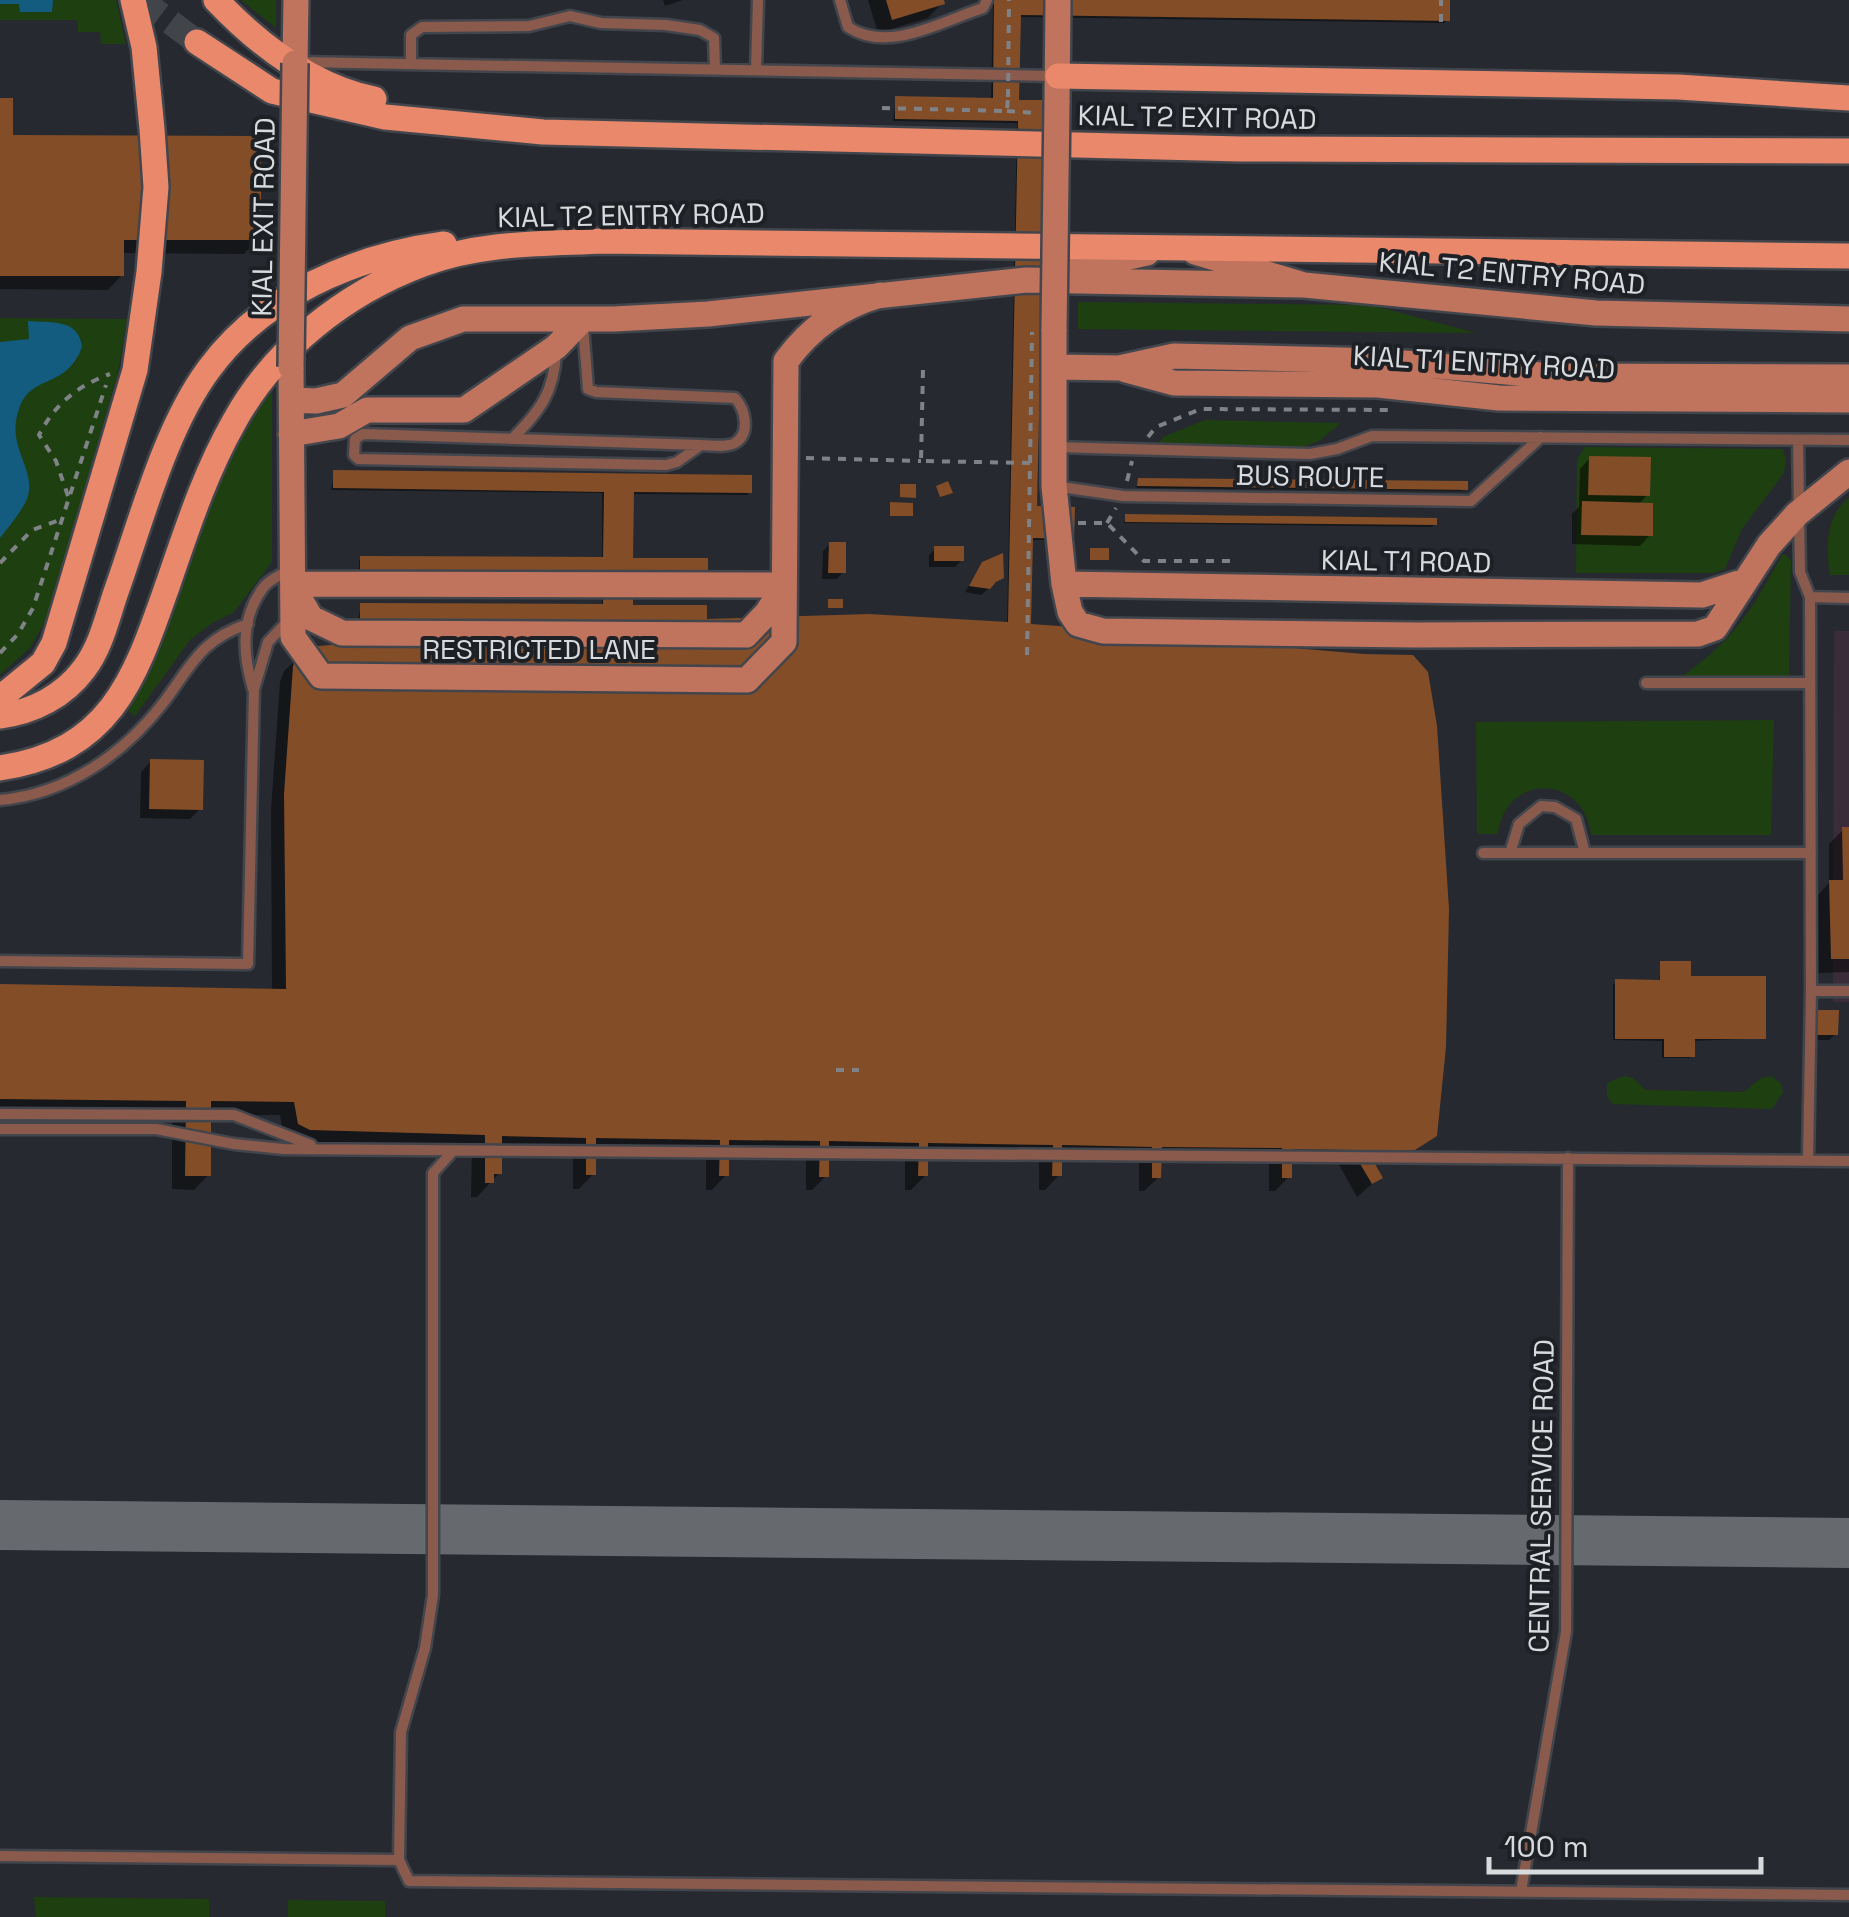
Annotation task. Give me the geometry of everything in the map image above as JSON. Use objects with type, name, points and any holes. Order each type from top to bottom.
[{"type":"main road","points":[[0,698],[43,663],[54,643],[135,370],[156,187],[144,47],[133,0]]},
{"type":"main road","name":"KIAL T2 EXIT ROAD","points":[[216,0],[257,40],[330,85],[357,95],[543,132]]},
{"type":"main road","name":"KIAL EXIT ROAD","points":[[292,576],[296,0]]},
{"type":"main road","points":[[1058,0],[1054,486],[1064,584],[1070,612],[1078,624],[1103,630],[1680,635],[1715,628],[1769,546],[1797,514],[1849,472]]},
{"type":"main road","name":"KIAL T2 EXIT ROAD","points":[[197,42],[272,92],[386,117],[543,132],[1241,149],[1849,151]]},
{"type":"main road","points":[[1058,76],[1678,87],[1849,98]]},
{"type":"main road","points":[[0,716],[28,710],[60,693],[93,655],[175,428],[196,387],[239,334],[281,301],[329,276],[398,252],[464,241],[604,240]]},
{"type":"main road","name":"KIAL T2 ENTRY ROAD","points":[[0,768],[34,761],[71,744],[119,700],[140,662],[200,493],[234,422],[270,370],[316,326],[368,289],[442,258],[488,246],[604,240],[1849,256]]},
{"type":"main road","name":"KIAL T2 ENTRY ROAD","points":[[1026,280],[1177,246],[1304,285],[1596,313],[1849,319]]},
{"type":"main road","points":[[292,400],[343,394],[396,348],[444,323],[482,317],[583,319],[708,314],[1026,280],[1304,285]]},
{"type":"main road","points":[[784,585],[292,576],[299,602],[311,618],[342,633],[746,635],[767,613],[784,585],[786,361],[798,344],[828,318],[880,295]]},
{"type":"main road","points":[[292,434],[340,426],[367,410],[464,410],[556,347],[583,319]]},
{"type":"main road","name":"KIAL T1 ENTRY ROAD","points":[[1119,368],[1174,356],[1380,361],[1553,376],[1849,377]]},
{"type":"main road","name":"KIAL T1 ENTRY ROAD","points":[[1054,366],[1119,368],[1174,383],[1378,385],[1499,398],[1849,400]]},
{"type":"main road","name":"RESTRICTED LANE","points":[[292,576],[293,637],[321,676],[747,680],[784,642],[784,585]]},
{"type":"main road","name":"KIAL T1 ROAD","points":[[1064,584],[1702,595],[1745,581]]},
{"type":"lane","points":[[756,68],[758,0]]},
{"type":"lane","points":[[840,0],[848,28],[862,36],[887,40],[983,8],[987,0]]},
{"type":"lane","points":[[411,64],[412,35],[422,27],[529,26],[570,16],[601,23],[700,30],[714,38],[715,68]]},
{"type":"lane","points":[[295,63],[1058,76]]},
{"type":"lane","points":[[583,319],[588,389],[734,398],[743,407],[745,422],[741,435],[734,443],[701,445],[363,434],[352,447],[358,458],[666,464],[678,462],[701,445]]},
{"type":"lane","points":[[513,438],[543,406],[551,390],[556,347]]},
{"type":"lane","name":"BUS ROUTE","points":[[1054,447],[1310,454],[1372,436],[1849,440]]},
{"type":"lane","name":"BUS ROUTE","points":[[1054,486],[1123,496],[1471,501],[1542,436]]},
{"type":"lane","points":[[1798,440],[1800,572],[1810,598],[1808,1160]]},
{"type":"lane","points":[[254,690],[243,653],[248,624],[264,586],[292,576]]},
{"type":"lane","points":[[1810,598],[1849,598]]},
{"type":"lane","points":[[0,961],[248,964],[254,690],[268,642],[293,616]]},
{"type":"lane","points":[[0,800],[46,790],[100,764],[147,722],[200,651],[222,634],[248,624]]},
{"type":"lane","points":[[1646,684],[1810,684]]},
{"type":"lane","points":[[1510,853],[1519,824],[1541,806],[1555,807],[1576,819],[1585,853]]},
{"type":"lane","points":[[1483,853],[1811,853]]},
{"type":"lane","points":[[1811,991],[1849,991]]},
{"type":"lane","points":[[0,1114],[234,1115],[255,1121],[288,1139],[326,1150]]},
{"type":"lane","points":[[0,1128],[156,1129],[234,1144],[326,1150],[1849,1161]]},
{"type":"lane","points":[[453,1151],[432,1173],[432,1595],[425,1648],[401,1732],[399,1860],[409,1881],[1849,1895]]},
{"type":"lane","name":"CENTRAL SERVICE ROAD","points":[[1521,1891],[1566,1632],[1568,1158]]},
{"type":"lane","points":[[0,1856],[399,1860]]},
{"type":"path","points":[[882,108],[1007,111],[1008,0]]},
{"type":"path","points":[[1441,0],[1441,22]]},
{"type":"path","points":[[0,653],[18,634],[32,608],[115,359]]},
{"type":"path","points":[[921,461],[924,370]]},
{"type":"path","points":[[68,499],[62,473],[39,435],[68,396],[110,374]]},
{"type":"path","points":[[1107,523],[1123,496],[1135,451],[1156,427],[1201,409],[1394,410]]},
{"type":"path","points":[[784,458],[1030,464],[1027,658]]},
{"type":"path","points":[[0,564],[32,530],[62,519]]},
{"type":"path","points":[[1028,524],[1107,523],[1144,562],[1236,561]]},
{"type":"path","points":[[836,1070],[858,1070]]},
{"type":"shaded area","points":[[1834,631],[1849,631],[1849,1002],[1833,1002]]},
{"type":"green space","points":[[0,0],[116,0],[126,44],[101,44],[100,32],[78,32],[77,20],[0,20]]},
{"type":"green space","points":[[241,0],[276,0],[276,28]]},
{"type":"green space","points":[[1078,302],[1371,305],[1476,333],[1078,329]]},
{"type":"green space","points":[[0,318],[127,319],[118,372],[47,618],[30,648],[0,675]]},
{"type":"green space","points":[[272,392],[272,562],[233,613],[190,640],[135,716],[128,711],[164,631],[206,506],[244,428]]},
{"type":"green space","points":[[1205,420],[1341,423],[1319,441],[1295,450],[1156,447],[1163,437]]},
{"type":"green space","points":[[1585,447],[1783,449],[1786,460],[1784,473],[1742,529],[1725,569],[1714,573],[1576,573],[1577,459]]},
{"type":"green space","points":[[1849,498],[1849,575],[1830,575],[1831,523]]},
{"type":"green space","points":[[1783,553],[1791,560],[1789,677],[1681,677],[1715,650],[1741,622]]},
{"type":"green space","points":[[1774,720],[1771,835],[1591,835],[1585,815],[1574,800],[1545,788],[1514,800],[1504,814],[1498,834],[1477,834],[1476,722]]},
{"type":"green space","points":[[1624,1076],[1633,1078],[1646,1090],[1744,1092],[1761,1078],[1772,1076],[1783,1092],[1772,1109],[1613,1104],[1607,1097],[1607,1083]]},
{"type":"green space","points":[[34,1897],[209,1899],[209,1917],[36,1917]]},
{"type":"green space","points":[[288,1900],[385,1901],[385,1917],[288,1917]]},
{"type":"water","points":[[0,0],[53,0],[52,12],[20,12],[19,4],[0,4]]},
{"type":"water","points":[[28,321],[69,327],[80,338],[82,347],[67,370],[32,390],[19,409],[16,435],[29,488],[22,509],[0,538],[0,342],[29,339]]},
{"type":"building","points":[[886,0],[944,0],[945,4],[892,20]]},
{"type":"building","points":[[994,0],[1450,0],[1450,21],[1021,15],[1019,100],[1046,100],[1037,506],[1075,507],[1074,539],[1033,538],[1031,624],[1413,655],[1428,672],[1437,726],[1449,909],[1446,1047],[1437,1136],[1415,1150],[1367,1150],[1383,1178],[1372,1184],[1352,1150],[1292,1149],[1292,1178],[1282,1178],[1282,1148],[1162,1147],[1161,1178],[1152,1178],[1152,1147],[1062,1145],[1062,1176],[1052,1176],[1053,1145],[928,1143],[928,1176],[918,1176],[919,1143],[829,1141],[829,1177],[819,1177],[820,1141],[729,1140],[729,1176],[719,1176],[720,1140],[596,1138],[596,1175],[586,1175],[586,1138],[502,1136],[502,1174],[494,1174],[494,1183],[485,1183],[485,1135],[310,1130],[298,1124],[294,1102],[211,1101],[211,1176],[185,1176],[186,1101],[0,1099],[0,984],[286,989],[284,794],[293,666],[298,654],[307,647],[603,622],[360,619],[360,603],[603,604],[603,573],[360,571],[360,556],[603,557],[604,492],[333,488],[333,470],[752,475],[752,493],[634,492],[633,558],[708,558],[708,574],[633,573],[633,605],[707,605],[707,619],[869,614],[1008,622],[1018,121],[895,119],[895,96],[993,98]]},
{"type":"building","points":[[0,98],[13,98],[13,135],[261,136],[261,240],[124,240],[124,276],[0,276]]},
{"type":"building","points":[[1589,456],[1651,457],[1650,496],[1588,495]]},
{"type":"building","points":[[1138,478],[1468,481],[1468,490],[1137,486]]},
{"type":"building","points":[[948,481],[953,493],[940,497],[936,486]]},
{"type":"building","points":[[900,484],[916,484],[916,498],[900,497]]},
{"type":"building","points":[[1582,501],[1653,503],[1653,536],[1581,535]]},
{"type":"building","points":[[890,502],[913,503],[913,516],[890,516]]},
{"type":"building","points":[[1125,514],[1437,518],[1437,525],[1125,522]]},
{"type":"building","points":[[829,542],[846,542],[846,573],[828,573]]},
{"type":"building","points":[[934,546],[964,546],[964,561],[934,561]]},
{"type":"building","points":[[1090,548],[1109,548],[1109,560],[1090,560]]},
{"type":"building","points":[[1003,553],[1004,578],[990,589],[969,586],[982,562]]},
{"type":"building","points":[[828,599],[843,599],[843,608],[828,608]]},
{"type":"building","points":[[150,759],[204,760],[203,810],[149,809]]},
{"type":"building","points":[[1842,827],[1849,827],[1849,959],[1831,959],[1829,880],[1843,880]]},
{"type":"building","points":[[1660,961],[1691,961],[1691,976],[1766,976],[1766,1039],[1695,1039],[1695,1057],[1664,1057],[1664,1039],[1615,1039],[1615,979],[1660,980]]},
{"type":"building","points":[[1817,1010],[1839,1010],[1838,1035],[1817,1035]]},
{"type":"taxiway","points":[[0,1525],[1849,1543]]},
{"type":"tunnel","points":[[141,0],[197,42]]}]
